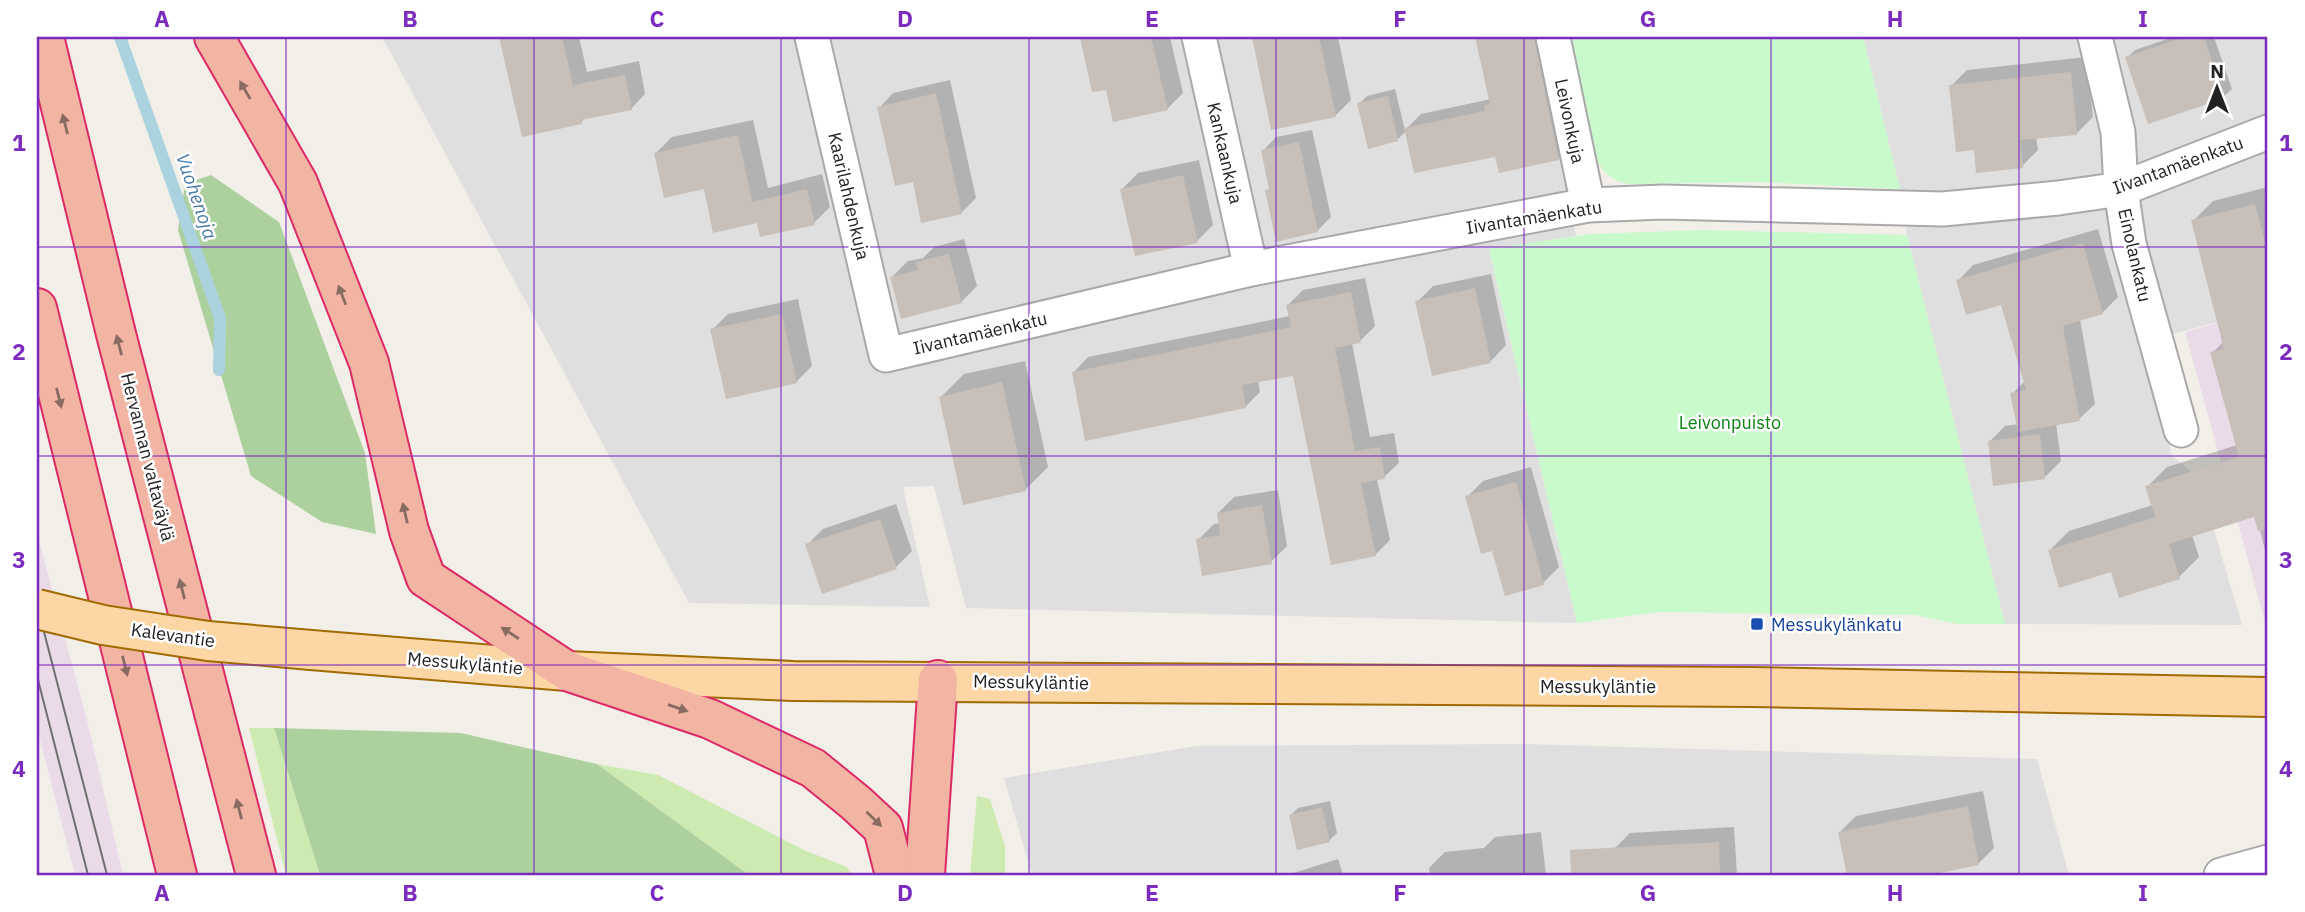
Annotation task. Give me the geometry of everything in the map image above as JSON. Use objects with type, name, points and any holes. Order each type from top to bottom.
[{"type":"highway","name":"Hervannan valtaväylä","points":[[44,37],[116,334],[256,875]]},
{"type":"highway","points":[[214,37],[298,183],[369,363],[409,531],[426,578],[567,671],[710,719],[813,768],[883,828],[895,875]]},
{"type":"highway","points":[[37,308],[177,875]]},
{"type":"highway","points":[[925,875],[938,680]]},
{"type":"main road","name":"Kalevantie","points":[[37,609],[103,625],[208,641],[311,650]]},
{"type":"main road","name":"Messukyläntie","points":[[311,650],[567,671],[793,681],[1752,687],[2268,697]]},
{"type":"street","name":"Kaarilahdenkuja","points":[[812,37],[886,355]]},
{"type":"street","name":"Kankaankuja","points":[[1199,37],[1251,268]]},
{"type":"street","name":"Leivonkuja","points":[[1553,37],[1588,205]]},
{"type":"street","name":"Einolankatu","points":[[2095,37],[2118,132],[2129,244],[2181,430]]},
{"type":"street","name":"Iivantamäenkatu","points":[[886,355],[1251,268],[1588,205],[1663,202],[1943,209],[2058,198],[2122,189],[2268,132]]},
{"type":"street","points":[[2221,875],[2268,862]]},
{"type":"shaded area","points":[[382,37],[1536,37],[1576,236],[1489,250],[1577,623],[966,608],[934,486],[903,487],[930,607],[689,603]]},
{"type":"shaded area","points":[[1863,37],[2268,37],[2268,309],[2142,342],[2172,456],[2195,475],[2201,486],[2242,625],[2005,624],[1907,235],[1900,189]]},
{"type":"shaded area","points":[[2268,309],[2268,625],[2266,625],[2185,332]]},
{"type":"shaded area","points":[[37,533],[89,728],[123,875],[75,875],[37,728]]},
{"type":"shaded area","points":[[1523,744],[2037,759],[2069,875],[1032,875],[1004,778],[1196,746]]},
{"type":"green space","points":[[1572,37],[1863,37],[1900,189],[1757,182],[1630,184],[1614,179],[1603,170],[1597,160]]},
{"type":"green space","points":[[211,175],[279,222],[365,453],[376,534],[322,522],[251,476],[178,230],[185,184]]},
{"type":"green space","name":"Leivonpuisto","points":[[1701,230],[1907,235],[2005,624],[1958,624],[1915,615],[1658,612],[1577,623],[1489,249],[1591,234]]},
{"type":"green space","points":[[249,728],[274,728],[320,875],[286,875]]},
{"type":"green space","points":[[274,728],[461,733],[597,764],[749,875],[320,875]]},
{"type":"green space","points":[[597,764],[658,775],[804,850],[847,867],[852,875],[749,875]]},
{"type":"green space","points":[[977,796],[990,799],[1005,846],[1005,875],[970,875]]},
{"type":"building","points":[[499,37],[562,37],[573,85],[625,75],[632,110],[581,120],[582,124],[522,137]]},
{"type":"building","points":[[1080,37],[1151,37],[1168,110],[1113,122],[1106,90],[1092,92]]},
{"type":"building","points":[[1252,37],[1319,37],[1336,117],[1271,130]]},
{"type":"building","points":[[1475,37],[1534,37],[1559,160],[1499,173],[1495,157],[1414,173],[1404,128],[1485,111],[1484,105],[1490,104]]},
{"type":"building","points":[[2185,37],[2204,37],[2225,98],[2148,124],[2125,57]]},
{"type":"building","points":[[2071,72],[2077,135],[2020,140],[2023,168],[1976,173],[1974,150],[1956,152],[1949,85]]},
{"type":"building","points":[[936,93],[962,214],[921,223],[913,182],[895,186],[877,107]]},
{"type":"building","points":[[1388,96],[1398,141],[1368,149],[1357,103]]},
{"type":"building","points":[[738,135],[752,202],[807,189],[815,225],[760,237],[757,223],[713,233],[704,189],[664,198],[654,153]]},
{"type":"building","points":[[1299,142],[1318,232],[1276,242],[1265,190],[1269,189],[1261,150]]},
{"type":"building","points":[[1183,175],[1198,243],[1135,256],[1120,189]]},
{"type":"building","points":[[2255,204],[2268,253],[2268,530],[2258,531],[2254,517],[2169,544],[2180,579],[2119,598],[2111,572],[2059,588],[2048,550],[2155,517],[2145,486],[2239,457],[2210,352],[2224,349],[2191,220]]},
{"type":"building","points":[[2083,243],[2103,314],[2063,326],[2080,421],[2018,432],[2010,393],[2026,390],[2001,305],[1966,315],[1956,280]]},
{"type":"building","points":[[949,254],[962,303],[901,319],[890,277],[918,270],[916,262]]},
{"type":"building","points":[[1475,288],[1491,363],[1432,376],[1415,301]]},
{"type":"building","points":[[1351,292],[1361,343],[1335,348],[1355,451],[1380,447],[1385,479],[1361,483],[1376,556],[1331,565],[1293,376],[1242,385],[1246,408],[1085,441],[1072,372],[1291,327],[1286,305]]},
{"type":"building","points":[[782,314],[797,383],[726,399],[710,329]]},
{"type":"building","points":[[1002,382],[1026,491],[963,505],[939,397]]},
{"type":"building","points":[[2040,434],[2045,479],[1993,486],[1988,441]]},
{"type":"building","points":[[1516,482],[1544,585],[1505,596],[1492,551],[1481,554],[1465,496]]},
{"type":"building","points":[[1262,505],[1272,564],[1202,576],[1196,539],[1220,535],[1217,513]]},
{"type":"building","points":[[880,519],[897,569],[822,594],[805,544]]},
{"type":"building","points":[[1968,806],[1979,865],[1930,875],[1847,875],[1838,832]]},
{"type":"building","points":[[1322,807],[1330,842],[1297,850],[1289,815]]},
{"type":"building","points":[[1719,842],[1720,875],[1571,875],[1570,850]]},
{"type":"waterway","name":"Vuohenoja","points":[[120,37],[220,318],[219,370]]},
{"type":"tram line","points":[[37,605],[107,875]]},
{"type":"tram line","points":[[37,676],[88,875]]},
{"type":"place","name":"Messukylänkatu","points":[[1757,624]]}]
